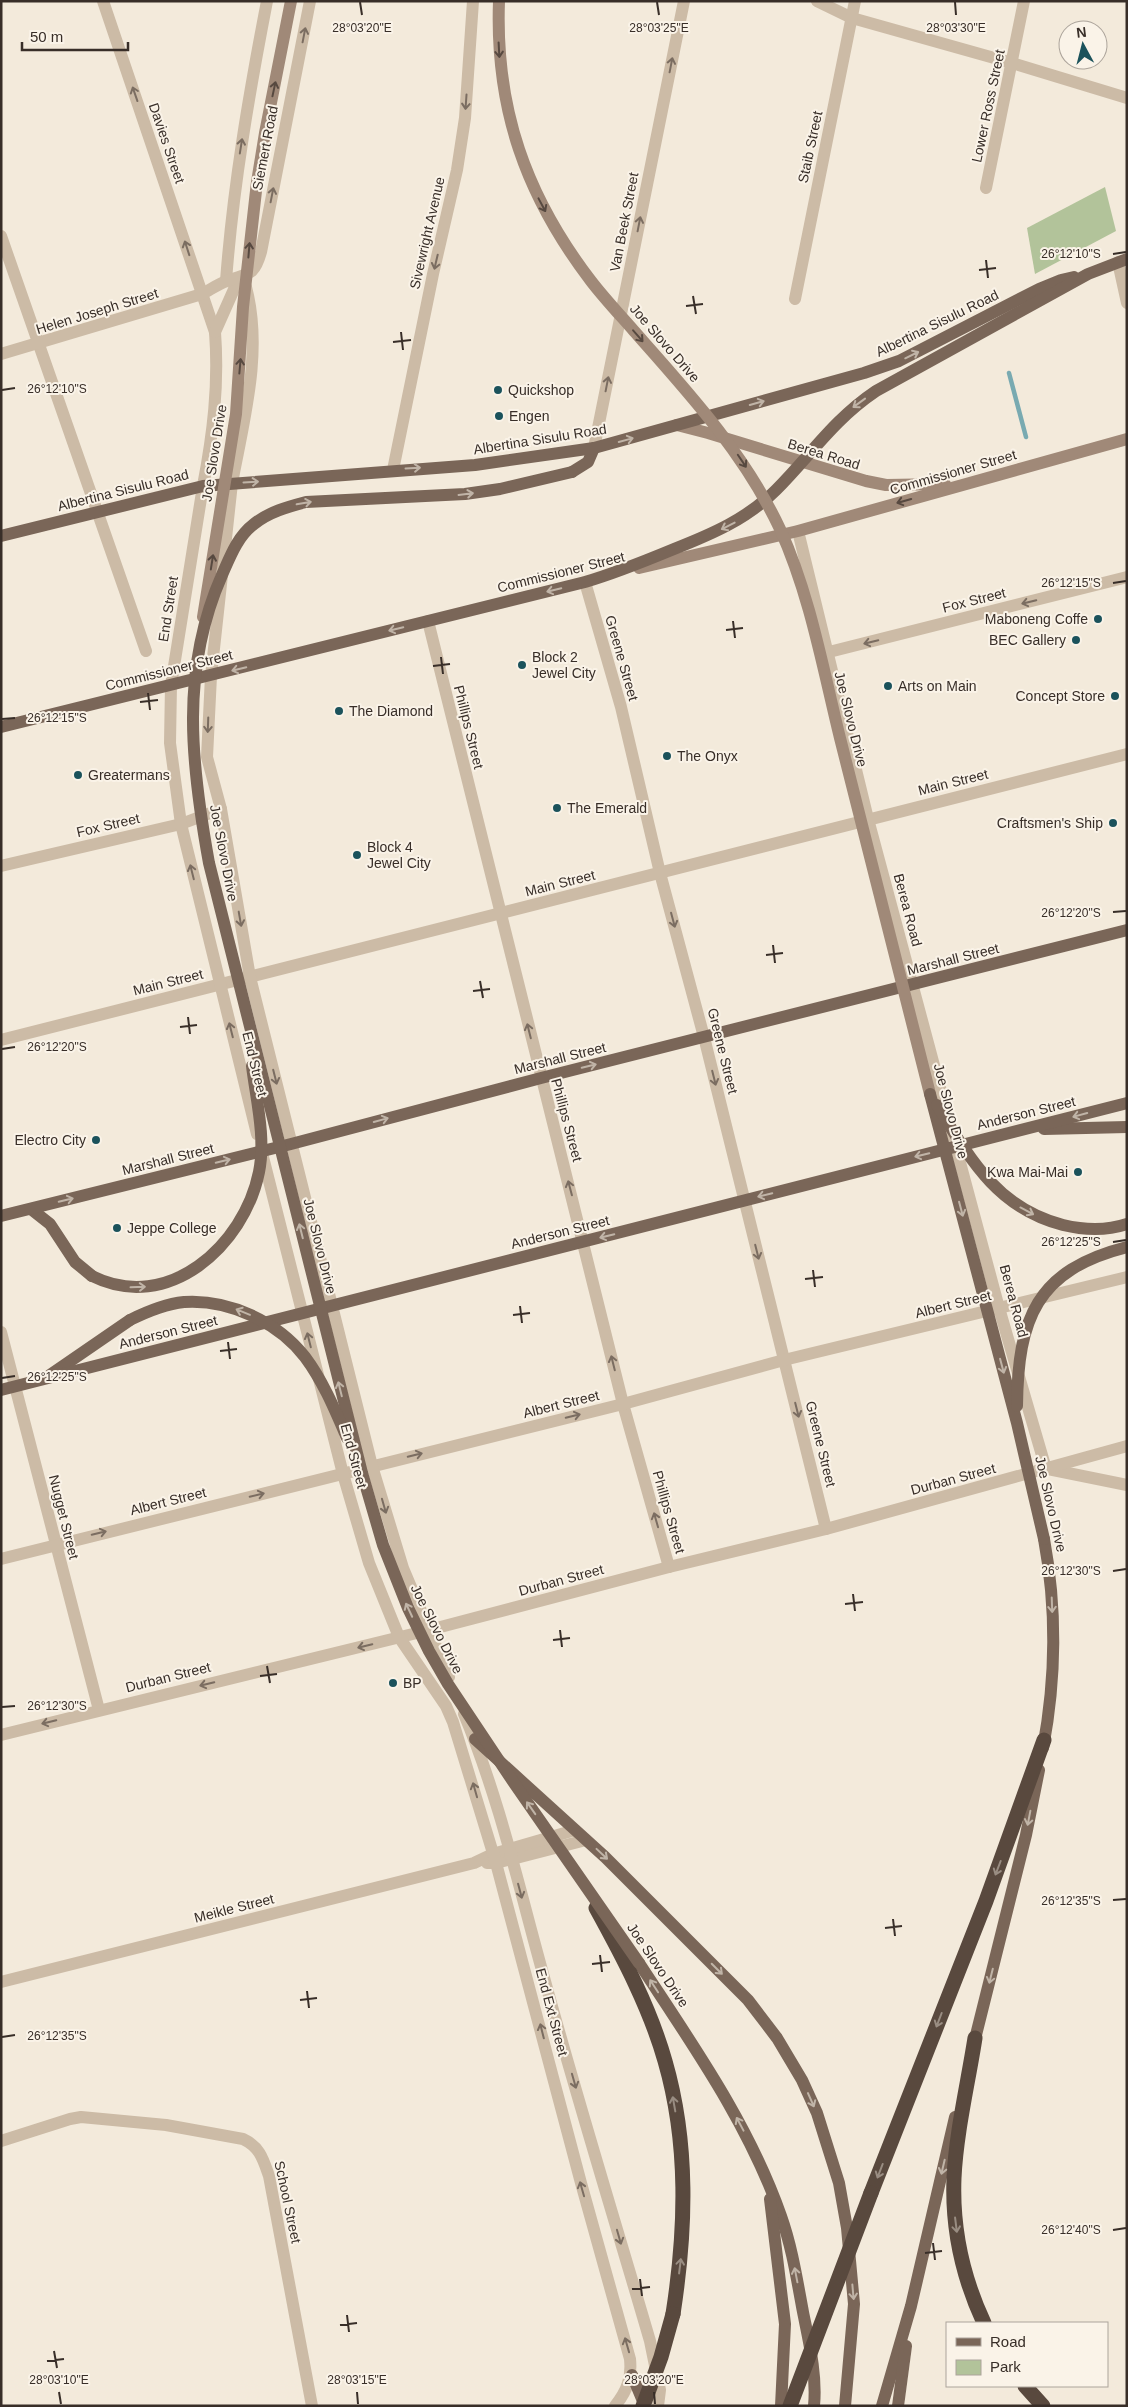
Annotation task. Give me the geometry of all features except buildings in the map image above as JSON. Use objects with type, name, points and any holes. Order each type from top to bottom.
[{"type":"highway","points":[[790,2406],[986,1900],[1044,1740]]},
{"type":"highway","points":[[574,1870],[621,1952],[641,1997],[665,2060],[681,2146],[684,2208],[681,2263],[673,2314],[644,2406]]},
{"type":"highway","points":[[975,2038],[954,2178],[955,2221],[961,2256],[984,2322]]},
{"type":"highway","points":[[1027,2387],[1043,2406]]},
{"type":"main road","name":"Joe Slovo Drive","points":[[291,1],[264,133],[257,182],[245,288],[236,414],[193,689],[194,758],[209,863],[246,1014],[367,1469],[387,1554],[408,1608],[429,1651],[486,1742],[639,1963],[719,2084],[756,2153],[782,2217],[794,2262],[816,2392],[814,2406]]},
{"type":"main road","name":"Joe Slovo Drive","points":[[500,1],[499,50],[502,86],[519,153],[532,186],[551,222],[593,284],[706,413],[741,460],[763,494],[781,532],[808,612],[930,1094],[1018,1423],[1051,1576],[1054,1646],[1051,1690],[1044,1740],[1026,1835],[911,2306]]},
{"type":"main road","name":"Albertina Sisulu Road","points":[[618,572],[717,532],[740,520],[776,490],[854,406],[876,391],[1088,274],[1122,261]]},
{"type":"main road","name":"Albertina Sisulu Road","points":[[1,536],[203,486],[475,465],[594,448],[864,373],[899,361],[1039,289],[1061,280],[1088,274]]},
{"type":"main road","name":"Berea Road","points":[[676,426],[708,433],[800,462],[886,485],[968,483]]},
{"type":"main road","name":"Commissioner Street","points":[[1,727],[211,676],[585,582],[618,572],[798,531],[1127,439]]},
{"type":"main road","points":[[196,662],[207,618],[232,553],[240,537],[269,514],[306,502],[465,494],[500,489],[572,472],[588,462],[594,448]]},
{"type":"main road","name":"Marshall Street","points":[[1,1216],[262,1152],[541,1078],[1127,930]]},
{"type":"main road","points":[[31,1209],[50,1224],[75,1262],[92,1276],[105,1283],[135,1287],[152,1286],[171,1280],[208,1259],[238,1224],[256,1184],[260,1170],[261,1149],[246,1014]]},
{"type":"main road","points":[[930,1094],[978,1168],[1010,1201],[1050,1221],[1073,1227],[1097,1229],[1127,1224]]},
{"type":"main road","name":"Anderson Street","points":[[1,1390],[1127,1103]]},
{"type":"main road","points":[[1025,1130],[1127,1127]]},
{"type":"main road","points":[[1018,1423],[1020,1352],[1025,1329],[1034,1309],[1055,1282],[1068,1270],[1097,1256],[1127,1247]]},
{"type":"main road","points":[[46,1378],[76,1355],[130,1320],[167,1305],[186,1302],[229,1307],[245,1312],[271,1326],[305,1357],[324,1388],[367,1469]]},
{"type":"main road","points":[[475,1739],[586,1840],[748,2000],[777,2038],[806,2088],[817,2113],[839,2183],[847,2228],[854,2304],[845,2406]]},
{"type":"main road","points":[[767,2182],[785,2324],[781,2406]]},
{"type":"main road","points":[[882,2406],[911,2306]]},
{"type":"main road","points":[[898,2406],[911,2306]]},
{"type":"main road","points":[[632,2375],[644,2406]]},
{"type":"street","name":"Davies Street","points":[[103,1],[202,294]]},
{"type":"street","name":"Siemert Road","points":[[226,281],[233,197],[253,70],[268,1]]},
{"type":"street","name":"Siemert Road","points":[[215,332],[241,277],[254,270],[261,252],[310,1]]},
{"type":"street","name":"Sivewright Avenue","points":[[393,470],[433,274],[457,170],[465,118],[473,1]]},
{"type":"street","name":"Van Beek Street","points":[[594,448],[684,1]]},
{"type":"street","points":[[817,1],[852,18],[1127,98]]},
{"type":"street","name":"Staib Street","points":[[795,299],[855,1]]},
{"type":"street","name":"Lower Ross Street","points":[[986,188],[1024,1]]},
{"type":"street","name":"End Street","points":[[1,236],[146,652]]},
{"type":"street","points":[[1122,261],[1127,303]]},
{"type":"street","points":[[202,294],[226,281],[241,277],[253,315],[252,361],[232,483]]},
{"type":"street","name":"Joe Slovo Drive","points":[[202,294],[215,332],[218,365],[212,438],[203,486]]},
{"type":"street","name":"Helen Joseph Street","points":[[1,354],[38,345],[202,294]]},
{"type":"street","name":"End Street","points":[[232,483],[211,676],[208,757],[221,809],[250,977],[332,1306],[367,1469],[403,1568],[429,1630]]},
{"type":"street","name":"End Street","points":[[203,486],[171,685],[170,743],[180,824],[342,1474],[369,1563],[399,1638]]},
{"type":"street","name":"Berea Road","points":[[798,531],[829,652],[868,819],[1000,1308],[1046,1469]]},
{"type":"street","name":"Fox Street","points":[[829,652],[1127,577]]},
{"type":"street","name":"Greene Street","points":[[585,582],[621,707],[660,873],[704,1037],[826,1529]]},
{"type":"street","name":"Phillips Street","points":[[428,621],[458,748],[584,1242],[623,1404],[669,1567]]},
{"type":"street","name":"Main Street","points":[[1,1040],[1127,754]]},
{"type":"street","name":"Fox Street","points":[[1,866],[180,824],[221,809]]},
{"type":"street","name":"Albert Street","points":[[1,1558],[367,1469],[623,1404],[784,1360],[1127,1277]]},
{"type":"street","name":"Nugget Street","points":[[1,1332],[54,1544],[99,1710]]},
{"type":"street","name":"Durban Street","points":[[1,1735],[399,1638],[669,1567],[826,1529],[1127,1446]]},
{"type":"street","points":[[1046,1469],[1127,1485]]},
{"type":"street","name":"End Ext Street","points":[[429,1630],[475,1739],[511,1854],[545,1983],[650,2341],[660,2390],[658,2406]]},
{"type":"street","name":"End Ext Street","points":[[399,1638],[446,1706],[453,1722],[494,1858],[630,2359],[632,2375]]},
{"type":"street","points":[[511,1854],[575,1830]]},
{"type":"street","points":[[511,1854],[586,1840]]},
{"type":"street","name":"Meikle Street","points":[[1,1982],[511,1854]]},
{"type":"street","name":"School Street","points":[[1,2141],[70,2118],[81,2117],[166,2125],[243,2138],[251,2142],[261,2153],[269,2176],[312,2406]]},
{"type":"street","points":[[615,2406],[623,2396],[632,2375]]},
{"type":"green space","points":[[1105,187],[1116,231],[1035,274],[1027,228]]},
{"type":"waterway","points":[[1009,373],[1026,437]]},
{"type":"place","name":"Quickshop","points":[[498,390]]},
{"type":"place","name":"Engen","points":[[499,416]]},
{"type":"place","name":"Maboneng Coffe","points":[[1098,619]]},
{"type":"place","name":"BEC Gallery","points":[[1076,640]]},
{"type":"place","name":"Block 2 Jewel City","points":[[522,665]]},
{"type":"place","name":"Arts on Main","points":[[888,686]]},
{"type":"place","name":"Concept Store","points":[[1115,696]]},
{"type":"place","name":"The Diamond","points":[[339,711]]},
{"type":"place","name":"The Onyx","points":[[667,756]]},
{"type":"place","name":"Greatermans","points":[[78,775]]},
{"type":"place","name":"The Emerald","points":[[557,808]]},
{"type":"place","name":"Craftsmen's Ship","points":[[1113,823]]},
{"type":"place","name":"Block 4 Jewel City","points":[[357,855]]},
{"type":"place","name":"Electro City","points":[[96,1140]]},
{"type":"place","name":"Kwa Mai-Mai","points":[[1078,1172]]},
{"type":"place","name":"Jeppe College","points":[[117,1228]]},
{"type":"place","name":"BP","points":[[393,1683]]}]
